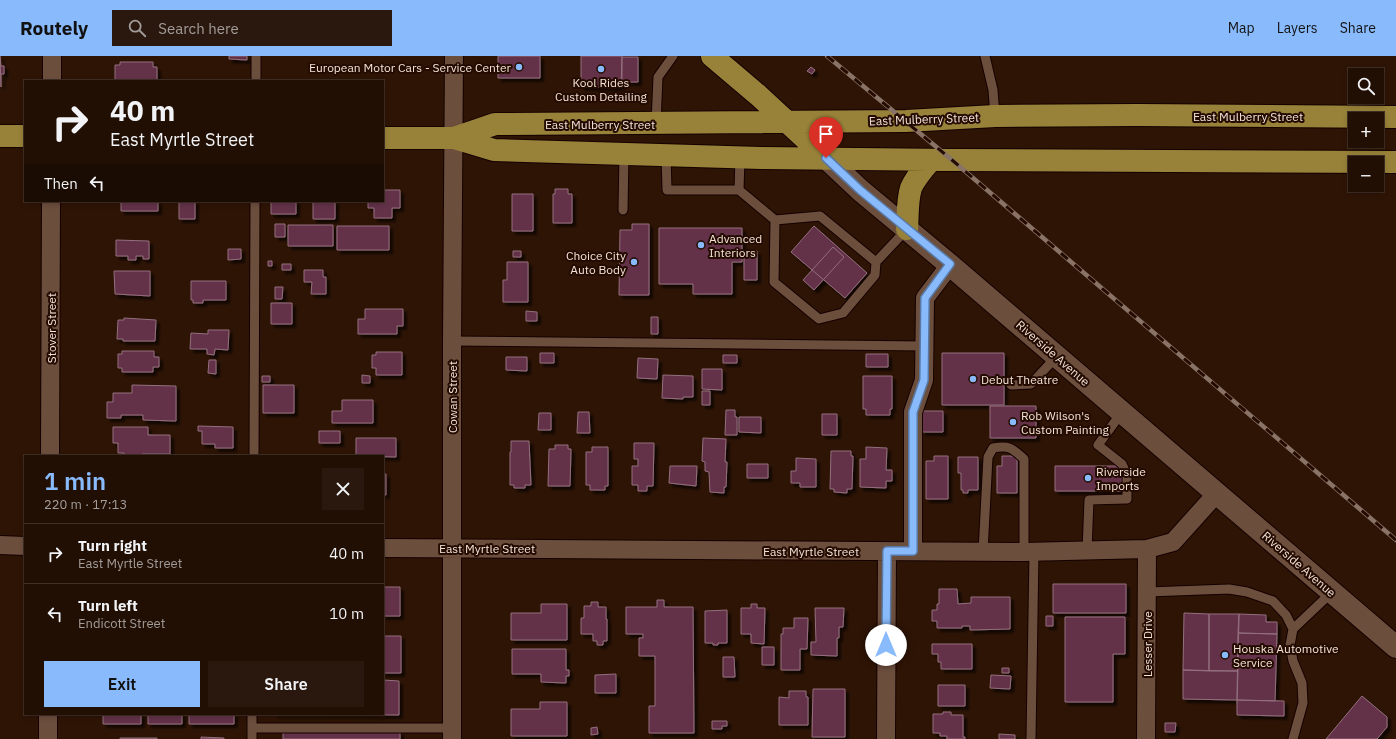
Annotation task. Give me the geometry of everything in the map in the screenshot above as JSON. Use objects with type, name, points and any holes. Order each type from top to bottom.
[{"type":"highway","name":"Riverside Avenue","points":[[712,56],[758,95],[826,158]]},
{"type":"highway","name":"East Mulberry Street","points":[[454,138],[495,124],[906,121],[995,116],[1137,115],[1396,117]]},
{"type":"highway","points":[[0,136],[24,136]]},
{"type":"highway","name":"East Mulberry Street","points":[[384,138],[454,138],[494,150],[740,156],[931,160],[1396,162]]},
{"type":"highway","points":[[907,229],[908,204],[911,187],[921,171],[931,160]]},
{"type":"main road","name":"Riverside Avenue","points":[[826,158],[860,190],[950,264],[1396,647]]},
{"type":"street","points":[[52,56],[52,80]]},
{"type":"street","name":"Cowan Street","points":[[452,734],[454,56]]},
{"type":"street","name":"Stover Street","points":[[50,455],[52,202]]},
{"type":"street","points":[[913,551],[913,412],[924,380],[925,298],[950,264]]},
{"type":"street","name":"East Myrtle Street","points":[[384,548],[983,552],[1147,549],[1173,542],[1217,493]]},
{"type":"street","points":[[0,545],[24,546]]},
{"type":"street","name":"Lesser Drive","points":[[1146,739],[1147,549]]},
{"type":"street","points":[[886,739],[887,551]]},
{"type":"street","points":[[48,715],[48,739]]},
{"type":"lane","points":[[256,56],[256,80]]},
{"type":"lane","points":[[656,123],[658,77],[673,56]]},
{"type":"lane","points":[[985,56],[993,90],[995,116]]},
{"type":"lane","points":[[623,210],[624,153]]},
{"type":"lane","points":[[666,154],[667,190],[739,190],[775,220],[820,216],[876,262]]},
{"type":"lane","points":[[739,190],[740,156]]},
{"type":"lane","points":[[254,455],[255,202]]},
{"type":"lane","points":[[775,220],[774,282],[819,319],[843,313],[875,276],[876,262],[907,229]]},
{"type":"lane","points":[[452,341],[924,346]]},
{"type":"lane","points":[[1011,385],[1031,384],[1057,356]]},
{"type":"lane","points":[[1087,551],[1089,500],[1127,499],[1127,475],[1122,464],[1098,446],[1122,412]]},
{"type":"lane","points":[[983,552],[988,457],[993,448],[1005,446],[1015,451],[1024,459],[1029,552],[1031,739]]},
{"type":"lane","points":[[1147,592],[1229,590],[1247,592],[1273,601],[1286,615],[1293,629]]},
{"type":"lane","points":[[1293,739],[1303,703],[1302,684],[1293,661],[1290,645],[1293,629],[1332,592]]},
{"type":"lane","points":[[252,715],[252,739]]},
{"type":"lane","points":[[252,728],[452,734]]},
{"type":"building","points":[[0,56],[1,66],[4,66],[4,74],[1,74],[1,87]]},
{"type":"building","points":[[229,56],[247,56],[247,60],[229,59]]},
{"type":"building","name":"European Motor Cars - Service Center","points":[[498,56],[540,56],[540,78],[498,78]]},
{"type":"building","name":"Kool Rides Custom Detailing","points":[[581,56],[622,56],[621,87],[581,87]]},
{"type":"building","points":[[622,57],[638,57],[638,82],[622,82]]},
{"type":"building","points":[[120,62],[153,62],[153,67],[157,67],[157,80],[115,80],[115,65],[120,65]]},
{"type":"building","points":[[811,67],[815,70],[812,74],[807,71]]},
{"type":"building","points":[[555,189],[568,189],[568,194],[572,194],[572,223],[553,223],[553,194],[555,194]]},
{"type":"building","points":[[384,190],[400,190],[400,208],[392,208],[392,218],[374,218],[374,208],[368,208],[368,202],[384,202]]},
{"type":"building","points":[[512,194],[533,194],[533,231],[512,231]]},
{"type":"building","points":[[121,202],[158,202],[158,211],[121,211]]},
{"type":"building","points":[[179,202],[195,202],[195,219],[179,219]]},
{"type":"building","points":[[271,202],[296,202],[296,214],[271,214]]},
{"type":"building","points":[[313,202],[335,202],[335,219],[313,219]]},
{"type":"building","points":[[275,224],[285,224],[285,237],[275,237]]},
{"type":"building","name":"Choice City Auto Body","points":[[632,224],[649,224],[649,295],[619,295],[620,230],[632,230]]},
{"type":"building","points":[[288,225],[333,225],[333,246],[288,246]]},
{"type":"building","points":[[337,226],[389,226],[389,250],[337,250]]},
{"type":"building","points":[[814,226],[867,273],[845,298],[791,252]]},
{"type":"building","name":"Advanced Interiors","points":[[659,228],[742,228],[742,262],[732,262],[732,294],[693,294],[693,284],[659,284]]},
{"type":"building","points":[[116,240],[149,241],[149,259],[143,259],[143,256],[136,256],[136,260],[128,260],[128,256],[116,256]]},
{"type":"building","points":[[833,247],[844,257],[814,290],[803,280]]},
{"type":"building","points":[[228,249],[241,249],[241,259],[228,260]]},
{"type":"building","points":[[513,251],[521,251],[521,257],[513,257]]},
{"type":"building","points":[[744,251],[757,251],[757,280],[744,280]]},
{"type":"building","points":[[268,261],[272,261],[272,266],[268,266]]},
{"type":"building","points":[[507,262],[528,262],[528,302],[503,302],[503,280],[507,280]]},
{"type":"building","points":[[282,264],[291,264],[291,270],[282,270]]},
{"type":"building","points":[[304,270],[323,270],[323,277],[326,277],[326,294],[311,294],[312,282],[304,282]]},
{"type":"building","points":[[114,271],[150,271],[150,296],[115,294]]},
{"type":"building","points":[[191,281],[226,281],[226,300],[203,300],[203,303],[193,303],[193,300],[191,300]]},
{"type":"building","points":[[275,287],[283,287],[282,299],[275,299]]},
{"type":"building","points":[[271,303],[292,303],[292,324],[271,324]]},
{"type":"building","points":[[365,309],[403,309],[403,326],[397,326],[397,334],[358,334],[358,319],[365,319]]},
{"type":"building","points":[[526,311],[537,312],[537,321],[526,321]]},
{"type":"building","points":[[651,317],[658,317],[658,334],[651,334]]},
{"type":"building","points":[[124,318],[156,320],[155,341],[123,341],[123,339],[117,339],[118,320],[124,320]]},
{"type":"building","points":[[208,330],[229,330],[228,350],[215,349],[214,355],[207,354],[207,349],[190,349],[191,333],[208,334]]},
{"type":"building","points":[[122,351],[154,351],[154,357],[159,357],[159,367],[153,367],[153,372],[122,372],[122,368],[118,368],[118,354],[122,354]]},
{"type":"building","points":[[376,352],[402,352],[402,375],[376,375],[376,368],[372,368],[372,355],[376,355]]},
{"type":"building","points":[[540,353],[554,353],[554,363],[540,363]]},
{"type":"building","name":"Debut Theatre","points":[[942,353],[1004,353],[1004,405],[942,405]]},
{"type":"building","points":[[866,354],[888,354],[888,367],[866,367]]},
{"type":"building","points":[[723,355],[737,355],[737,363],[723,363]]},
{"type":"building","points":[[506,357],[527,357],[527,371],[506,370]]},
{"type":"building","points":[[638,358],[658,359],[657,379],[637,378]]},
{"type":"building","points":[[209,360],[216,360],[216,374],[208,373]]},
{"type":"building","points":[[702,369],[722,369],[722,390],[702,389]]},
{"type":"building","points":[[362,375],[370,376],[370,383],[362,383]]},
{"type":"building","points":[[663,375],[693,376],[693,397],[683,397],[683,399],[662,398]]},
{"type":"building","points":[[262,376],[270,376],[270,382],[262,382]]},
{"type":"building","points":[[863,376],[892,376],[892,409],[890,409],[890,415],[866,415],[866,409],[863,409]]},
{"type":"building","points":[[132,385],[176,386],[176,421],[143,420],[143,415],[121,415],[121,418],[107,418],[107,402],[113,402],[113,393],[132,393]]},
{"type":"building","points":[[263,385],[294,385],[294,413],[263,413]]},
{"type":"building","points":[[702,391],[710,391],[710,405],[702,405]]},
{"type":"building","points":[[342,400],[373,400],[373,423],[332,423],[332,411],[342,411]]},
{"type":"building","name":"Rob Wilson's Custom Painting","points":[[990,406],[1036,406],[1036,438],[990,438]]},
{"type":"building","points":[[726,410],[735,410],[735,417],[737,417],[737,435],[725,435]]},
{"type":"building","points":[[922,411],[943,411],[943,432],[922,432]]},
{"type":"building","points":[[578,412],[589,412],[590,433],[577,433]]},
{"type":"building","points":[[539,413],[551,413],[551,430],[538,430]]},
{"type":"building","points":[[822,414],[837,414],[837,435],[822,435]]},
{"type":"building","points":[[739,417],[761,417],[761,433],[739,432]]},
{"type":"building","points":[[198,426],[233,427],[233,448],[215,448],[215,444],[202,444],[202,431],[198,431]]},
{"type":"building","points":[[113,427],[148,427],[148,435],[170,435],[170,454],[124,455],[124,453],[118,453],[118,443],[113,443]]},
{"type":"building","points":[[319,431],[340,431],[340,443],[319,443]]},
{"type":"building","points":[[356,438],[396,438],[396,457],[384,457],[384,455],[356,455]]},
{"type":"building","points":[[703,438],[726,439],[725,462],[727,462],[726,487],[724,487],[724,493],[710,492],[709,472],[705,471],[705,462],[702,461]]},
{"type":"building","points":[[511,441],[529,441],[531,485],[525,485],[525,488],[514,488],[514,485],[510,485]]},
{"type":"building","points":[[634,443],[654,443],[653,486],[647,486],[647,491],[638,491],[638,485],[632,485],[632,466],[638,466],[638,459],[634,459]]},
{"type":"building","points":[[555,445],[568,445],[568,449],[571,449],[570,486],[548,486],[549,449],[555,449]]},
{"type":"building","points":[[592,447],[608,447],[608,486],[605,486],[605,490],[590,490],[590,485],[586,485],[586,452],[592,452]]},
{"type":"building","points":[[866,447],[887,448],[886,470],[892,470],[892,481],[886,481],[886,488],[860,487],[860,459],[866,459]]},
{"type":"building","points":[[831,451],[851,451],[851,456],[853,456],[852,489],[847,489],[847,493],[834,492],[834,489],[830,489]]},
{"type":"building","points":[[934,456],[948,456],[948,499],[926,499],[926,461],[934,461]]},
{"type":"building","points":[[1002,456],[1017,456],[1017,493],[997,493],[997,466],[1002,466]]},
{"type":"building","points":[[958,457],[978,457],[978,490],[968,490],[968,493],[963,493],[963,490],[961,490],[961,473],[958,473]]},
{"type":"building","points":[[796,458],[816,459],[816,487],[800,487],[800,483],[791,483],[791,471],[796,471]]},
{"type":"building","points":[[747,464],[768,464],[768,478],[747,478]]},
{"type":"building","points":[[670,466],[697,466],[696,486],[669,483]]},
{"type":"building","name":"Riverside Imports","points":[[1055,466],[1122,466],[1122,491],[1055,491]]},
{"type":"building","points":[[384,474],[386,474],[386,495],[384,495]]},
{"type":"building","points":[[1053,584],[1126,584],[1126,613],[1053,613]]},
{"type":"building","points":[[384,587],[400,587],[400,616],[384,616]]},
{"type":"building","points":[[939,589],[957,589],[958,604],[971,603],[971,597],[1010,597],[1010,629],[970,630],[970,626],[962,626],[962,628],[937,628],[937,621],[932,621],[932,610],[937,610],[937,604],[939,604]]},
{"type":"building","points":[[657,600],[664,600],[664,607],[693,607],[694,733],[649,733],[649,706],[655,706],[655,656],[639,656],[639,638],[643,638],[643,634],[626,634],[626,607],[657,607]]},
{"type":"building","points":[[591,602],[598,602],[598,607],[606,607],[607,641],[603,641],[603,645],[597,645],[597,641],[593,641],[593,634],[581,634],[581,618],[584,618],[584,606],[591,606]]},
{"type":"building","points":[[541,604],[567,604],[567,640],[511,640],[511,613],[541,613]]},
{"type":"building","points":[[751,604],[757,604],[757,608],[765,608],[764,644],[751,643],[751,634],[741,634],[741,608],[751,608]]},
{"type":"building","points":[[815,608],[844,608],[843,627],[839,627],[839,638],[837,638],[837,656],[811,655],[811,642],[816,642]]},
{"type":"building","points":[[727,610],[727,643],[718,643],[718,645],[713,645],[713,643],[705,643],[705,611]]},
{"type":"building","points":[[1184,613],[1209,614],[1209,671],[1183,670]]},
{"type":"building","points":[[1209,614],[1239,614],[1238,671],[1209,671]]},
{"type":"building","points":[[1239,614],[1266,615],[1266,622],[1277,622],[1277,634],[1238,633]]},
{"type":"building","points":[[1046,616],[1053,616],[1053,626],[1046,626]]},
{"type":"building","points":[[1065,617],[1125,617],[1125,654],[1113,654],[1113,702],[1065,702]]},
{"type":"building","points":[[794,618],[808,618],[807,649],[800,649],[800,670],[781,670],[781,634],[783,634],[783,628],[794,628]]},
{"type":"building","points":[[1238,633],[1277,634],[1275,701],[1237,700]]},
{"type":"building","points":[[384,636],[401,636],[401,673],[384,673]]},
{"type":"building","points":[[932,644],[972,644],[972,669],[941,669],[941,662],[938,662],[938,654],[932,654]]},
{"type":"building","points":[[762,647],[774,647],[774,665],[762,665]]},
{"type":"building","points":[[512,649],[566,649],[566,670],[569,670],[569,676],[566,676],[566,683],[541,682],[541,674],[512,674]]},
{"type":"building","points":[[723,657],[734,657],[735,677],[723,677]]},
{"type":"building","points":[[1002,668],[1009,668],[1009,673],[1002,673]]},
{"type":"building","points":[[1183,670],[1238,671],[1237,700],[1183,699]]},
{"type":"building","points":[[616,674],[616,693],[595,693],[595,675]]},
{"type":"building","points":[[991,675],[1011,676],[1010,689],[990,688]]},
{"type":"building","points":[[384,680],[399,681],[399,715],[384,715]]},
{"type":"building","points":[[938,685],[965,685],[965,706],[938,706]]},
{"type":"building","points":[[813,689],[845,689],[845,737],[812,737]]},
{"type":"building","points":[[789,691],[806,691],[806,697],[808,697],[808,725],[779,725],[779,697],[789,698]]},
{"type":"building","points":[[1362,696],[1387,717],[1387,727],[1377,739],[1326,739]]},
{"type":"building","points":[[1237,700],[1284,701],[1284,716],[1237,715]]},
{"type":"building","points":[[540,702],[567,702],[567,736],[511,736],[511,709],[540,709]]},
{"type":"building","points":[[943,712],[951,712],[951,715],[963,715],[963,737],[965,737],[965,739],[947,739],[947,736],[940,736],[940,733],[933,733],[933,714],[943,714]]},
{"type":"building","points":[[103,715],[141,715],[141,724],[103,724]]},
{"type":"building","points":[[148,715],[182,715],[182,724],[148,724]]},
{"type":"building","points":[[189,715],[234,715],[234,724],[189,724]]},
{"type":"building","points":[[712,721],[727,721],[727,726],[722,726],[722,729],[712,729]]},
{"type":"building","points":[[1165,723],[1176,723],[1175,732],[1165,732]]},
{"type":"building","points":[[597,727],[598,734],[591,735],[591,728]]},
{"type":"building","points":[[283,732],[400,732],[400,739],[283,739]]},
{"type":"building","points":[[999,734],[1015,735],[1015,739],[999,739]]},
{"type":"building","points":[[201,737],[224,738],[224,739],[201,739]]},
{"type":"building","points":[[157,738],[157,739],[120,739]]},
{"type":"railway","points":[[827,56],[952,160],[1396,540]]},
{"type":"place","name":"European Motor Cars - Service Center","points":[[519,67]]},
{"type":"place","name":"Kool Rides Custom Detailing","points":[[601,69]]},
{"type":"place","name":"Advanced Interiors","points":[[701,245]]},
{"type":"place","name":"Choice City Auto Body","points":[[634,262]]},
{"type":"place","name":"Debut Theatre","points":[[973,379]]},
{"type":"place","name":"Rob Wilson's Custom Painting","points":[[1013,422]]},
{"type":"place","name":"Riverside Imports","points":[[1088,478]]},
{"type":"place","name":"Houska Automotive Service","points":[[1225,655]]},
{"type":"route","points":[[826,158],[860,190],[950,264],[925,298],[924,380],[913,412],[913,551],[887,551],[886,645]]}]
